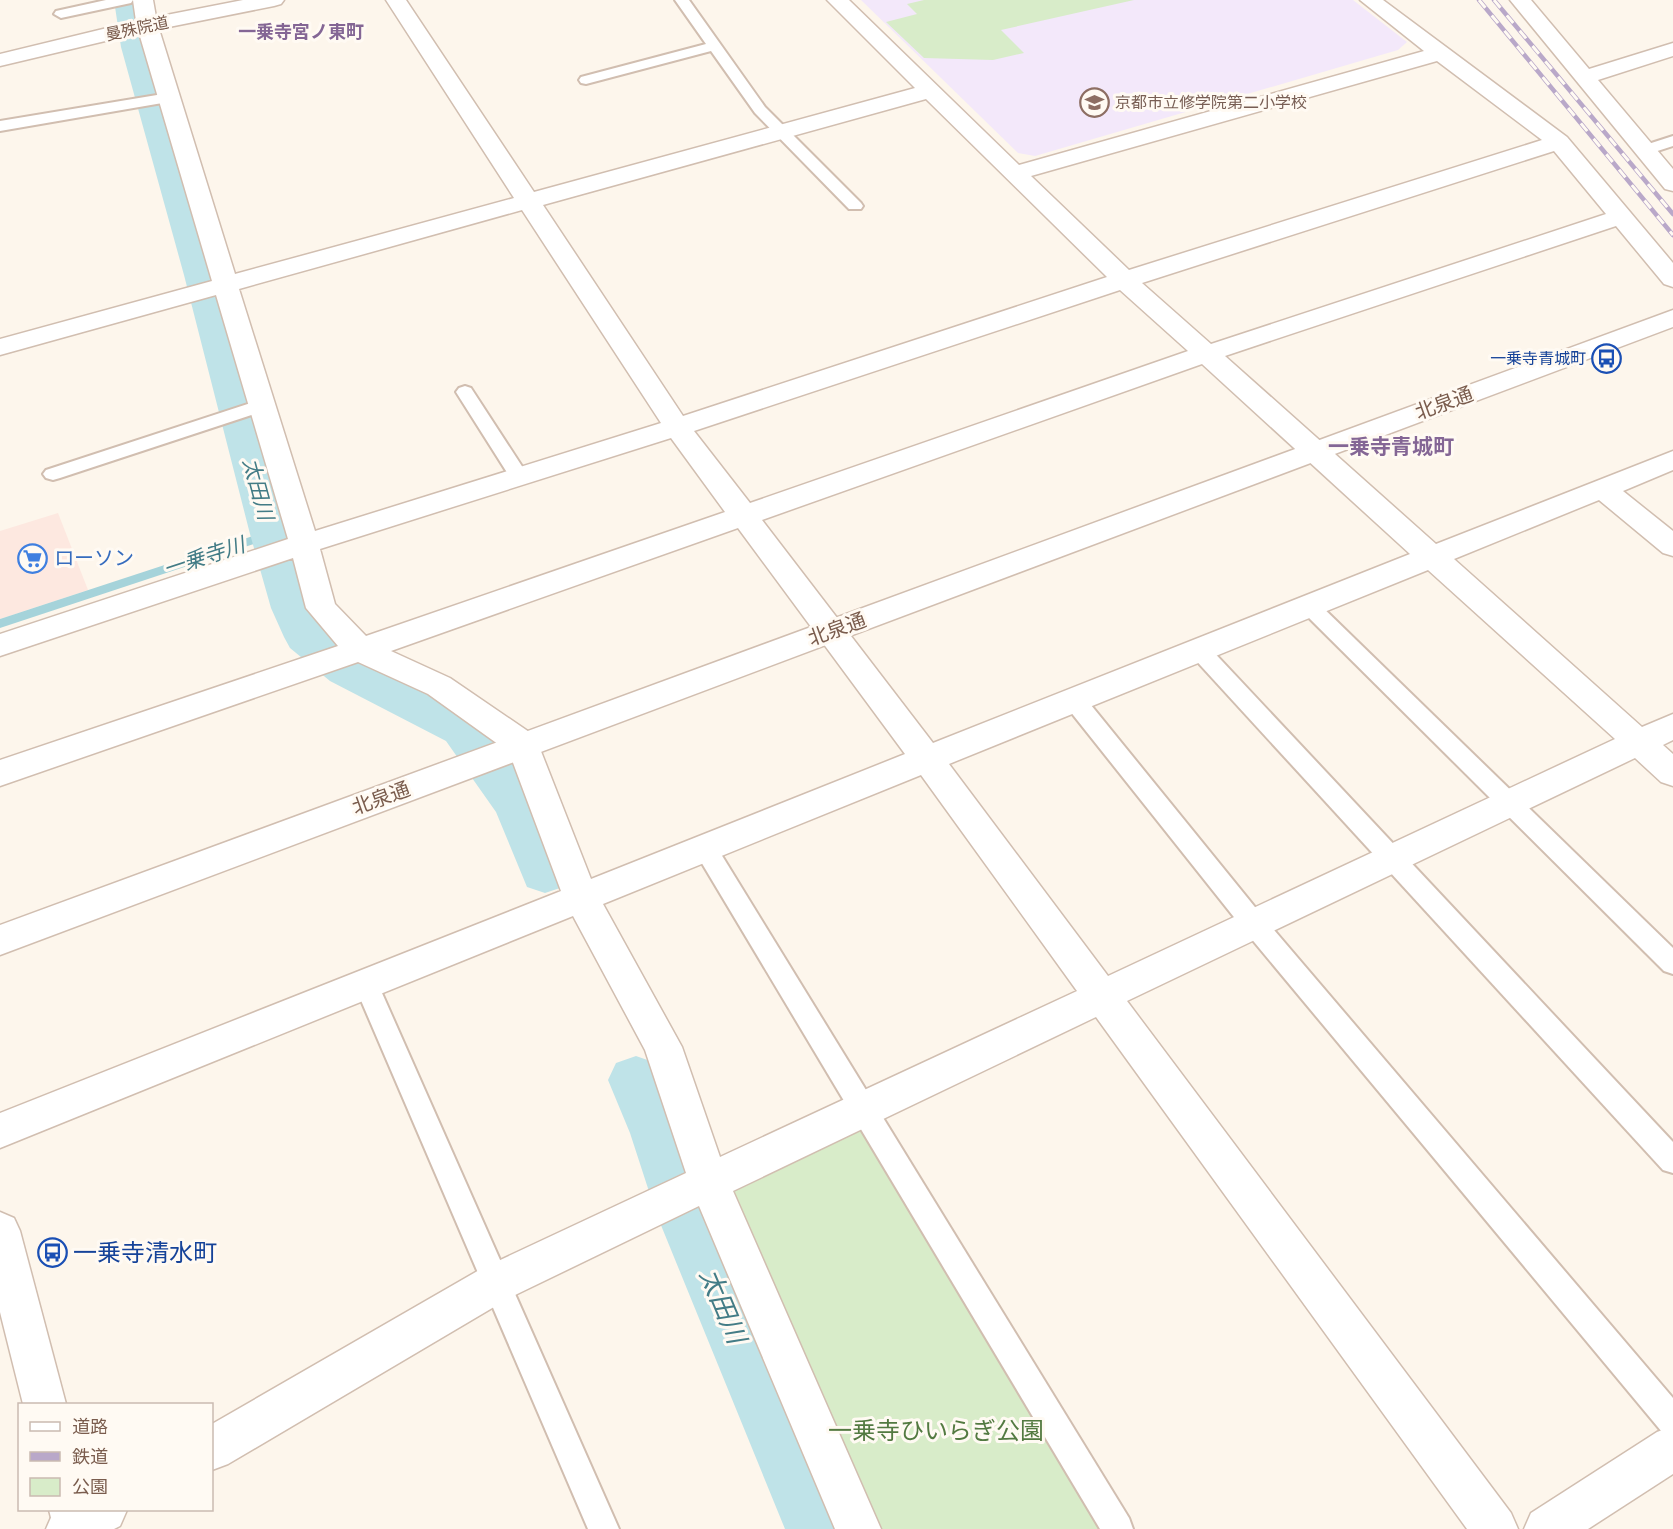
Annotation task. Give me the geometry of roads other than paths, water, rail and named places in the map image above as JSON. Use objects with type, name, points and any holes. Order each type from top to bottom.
[{"type":"street","points":[[143,0],[136,28],[169,98],[212,289],[262,405],[286,550],[321,608],[340,656]]},
{"type":"street","name":"曼殊院道","points":[[0,60],[136,28],[274,0]]},
{"type":"street","points":[[396,0],[677,428],[927,759],[1495,1529]]},
{"type":"street","points":[[837,0],[1124,280],[1312,452],[1673,773]]},
{"type":"street","points":[[1370,0],[1559,142],[1673,279]]},
{"type":"street","points":[[1520,0],[1673,184]]},
{"type":"street","points":[[1586,77],[1673,49]]},
{"type":"street","points":[[1016,173],[1440,53]]},
{"type":"street","points":[[0,347],[929,91]]},
{"type":"street","points":[[0,645],[286,550],[677,428],[1124,280],[1559,142]]},
{"type":"street","points":[[0,773],[1205,354],[1621,217]]},
{"type":"street","name":"北泉通","points":[[0,940],[1673,318]]},
{"type":"street","points":[[0,1131],[1673,460]]},
{"type":"street","points":[[1602,488],[1673,546]]},
{"type":"street","points":[[340,656],[439,686],[513,749],[581,898],[663,1047],[685,1194],[858,1529]]},
{"type":"street","points":[[213,1447],[496,1283],[1673,726]]},
{"type":"street","points":[[0,1231],[45,1403]]},
{"type":"street","points":[[1546,1529],[1673,1448]]},
{"type":"lane","points":[[61,14],[126,0]]},
{"type":"lane","points":[[682,0],[760,110],[855,206]]},
{"type":"lane","points":[[586,80],[714,46]]},
{"type":"lane","points":[[0,126],[169,98]]},
{"type":"lane","points":[[1645,150],[1673,141]]},
{"type":"lane","points":[[465,392],[520,478]]},
{"type":"lane","points":[[52,474],[262,405]]},
{"type":"lane","points":[[1309,606],[1673,964]]},
{"type":"lane","points":[[1198,650],[1673,1161]]},
{"type":"lane","points":[[1074,700],[1254,924],[1673,1421]]},
{"type":"lane","points":[[705,848],[1118,1529]]},
{"type":"lane","points":[[366,984],[604,1529]]},
{"type":"waterway","name":"太田川","points":[[129,0],[137,47],[202,275],[271,534],[293,608],[306,637],[346,669],[463,729],[518,805],[545,873]]},
{"type":"waterway","name":"一乗寺川","points":[[0,624],[271,534]]},
{"type":"waterway","name":"太田川","points":[[636,1080],[658,1133],[685,1213],[818,1529]]},
{"type":"railway","points":[[1479,0],[1673,235]]},
{"type":"railway","points":[[1494,0],[1673,214]]},
{"type":"place","name":"京都市立修学院第二小学校","points":[[1094,102]]},
{"type":"place","name":"一乗寺青城町","points":[[1607,358]]},
{"type":"place","name":"ローソン","points":[[33,558]]},
{"type":"place","name":"一乗寺清水町","points":[[52,1253]]},
{"type":"district","name":"一乗寺宮ノ東町","points":[[301,32]]},
{"type":"district","name":"一乗寺青城町","points":[[1391,447]]},
{"type":"park label","name":"一乗寺ひいらぎ公園","points":[[936,1431]]}]
